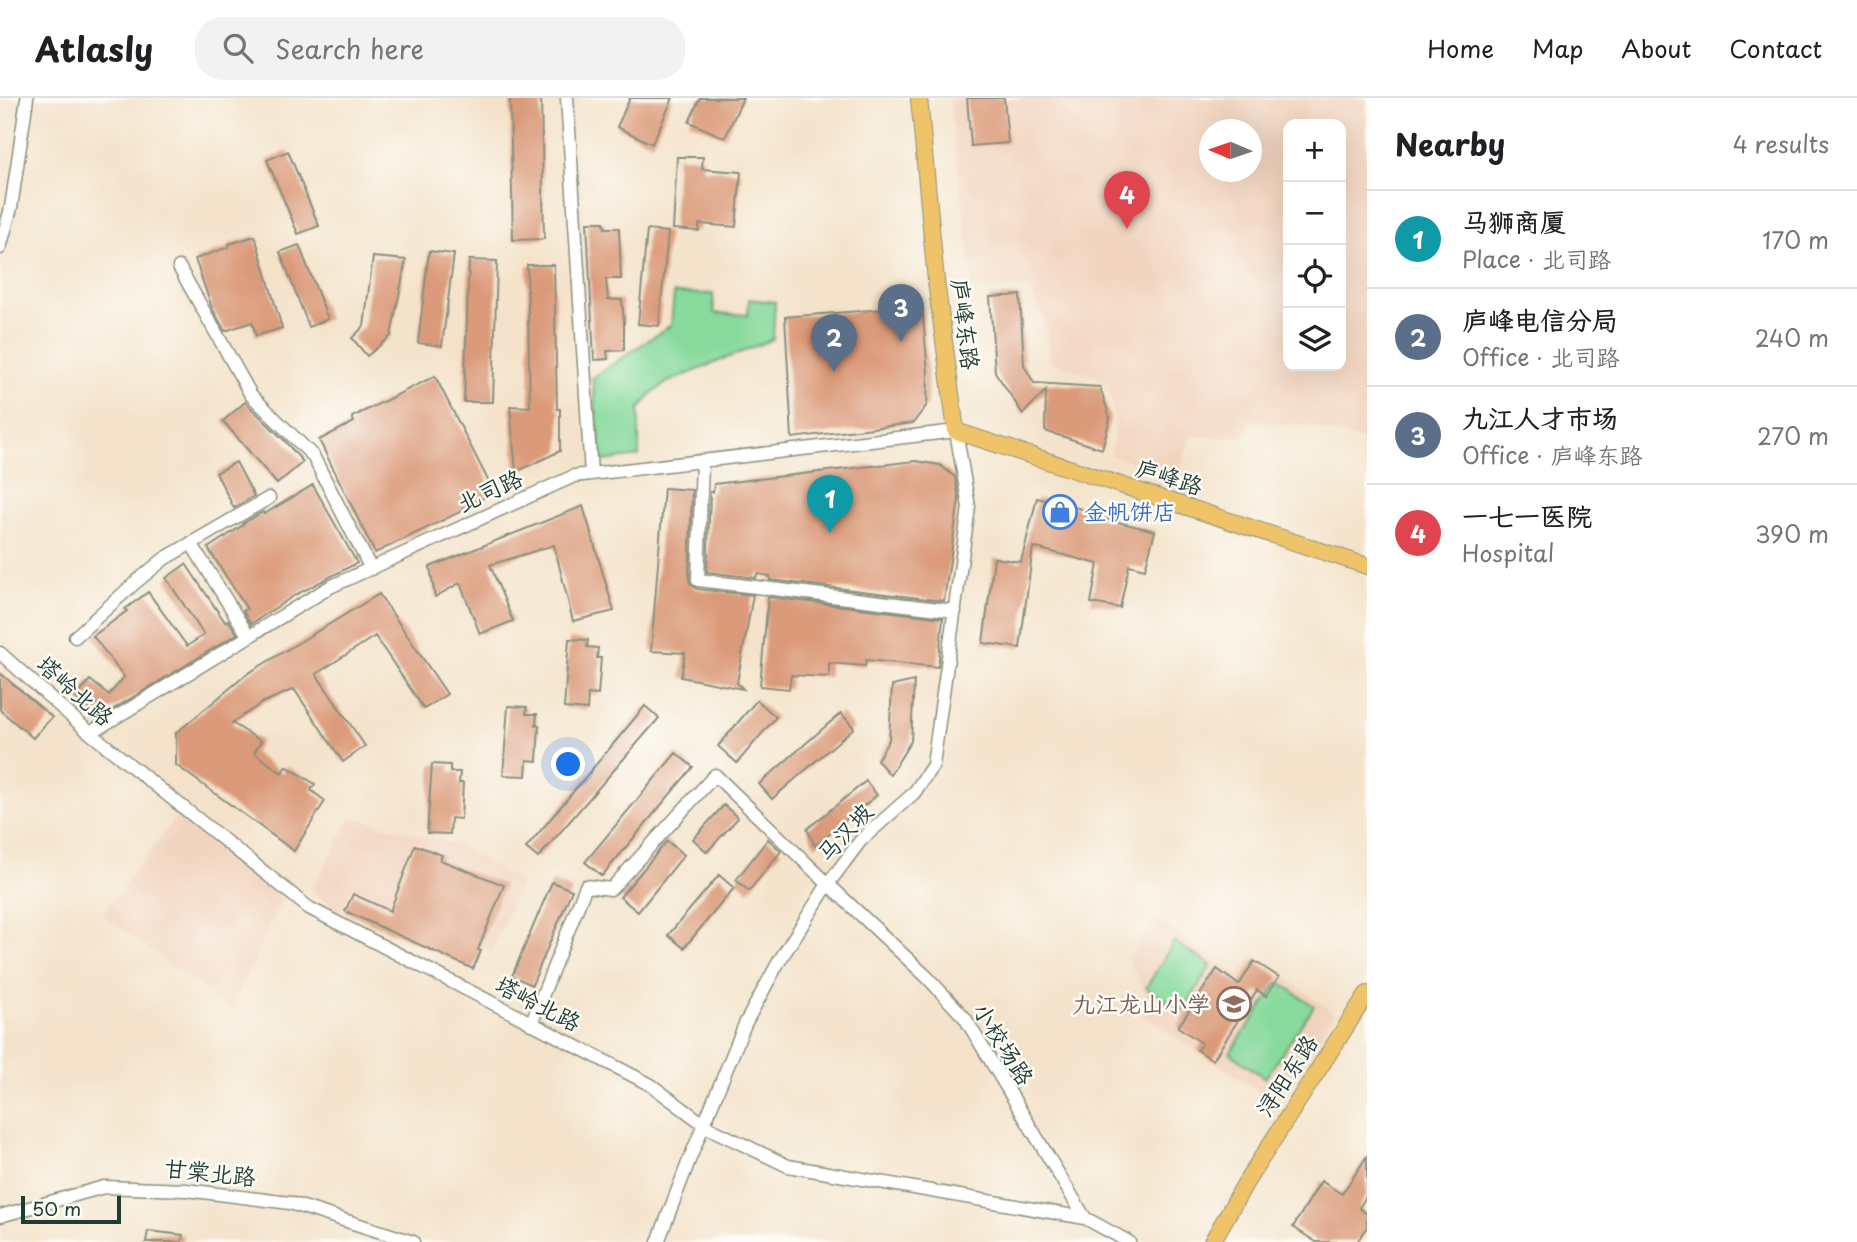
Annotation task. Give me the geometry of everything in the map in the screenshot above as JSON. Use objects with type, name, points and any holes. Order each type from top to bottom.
[{"type":"main road","name":"庐峰东路","points":[[919,98],[936,281],[956,431]]},
{"type":"main road","name":"庐峰路","points":[[956,431],[1367,566]]},
{"type":"main road","name":"浔阳东路","points":[[1246,1182],[1367,994]]},
{"type":"main road","points":[[1199,1242],[1246,1182]]},
{"type":"main road","points":[[1212,1242],[1246,1182]]},
{"type":"street","points":[[0,248],[11,208],[27,98]]},
{"type":"street","points":[[566,98],[591,474]]},
{"type":"street","points":[[179,268],[251,396],[313,456],[371,569]]},
{"type":"street","name":"北司路","points":[[90,733],[330,587],[574,475],[956,431]]},
{"type":"street","name":"马汉坡","points":[[658,1242],[745,1024],[778,964],[828,884],[861,840],[914,793],[933,765],[969,507],[956,431]]},
{"type":"street","points":[[702,461],[698,580],[955,611]]},
{"type":"street","points":[[75,637],[164,559],[269,498]]},
{"type":"street","points":[[191,543],[248,636]]},
{"type":"street","name":"塔岭北路","points":[[0,653],[90,733],[309,908],[650,1084],[704,1124],[788,1166],[1085,1218],[1129,1242]]},
{"type":"street","name":"小校场路","points":[[531,1024],[586,886],[611,889],[715,775],[927,977],[965,1018],[1085,1218]]},
{"type":"street","name":"甘棠北路","points":[[0,1216],[104,1187],[186,1190],[290,1203],[413,1242]]},
{"type":"shaded area","points":[[949,98],[1367,98],[1367,442],[1323,430],[1250,419],[1245,438],[1190,436],[1179,475],[1111,455],[1115,422],[1108,381],[1050,361],[1045,324],[1030,289],[973,287]]},
{"type":"shaded area","points":[[176,817],[282,899],[231,1010],[102,914]]},
{"type":"shaded area","points":[[351,817],[460,846],[521,882],[492,951],[400,914],[351,889],[340,912],[311,891]]},
{"type":"shaded area","name":"九江龙山小学","points":[[1155,919],[1238,976],[1253,955],[1335,1013],[1275,1101],[1143,1016],[1146,995],[1128,959]]},
{"type":"green space","points":[[674,293],[713,294],[714,313],[748,315],[749,299],[775,302],[773,339],[668,382],[651,394],[639,410],[639,456],[602,461],[592,378],[671,325]]},
{"type":"green space","points":[[1174,942],[1211,965],[1183,1011],[1146,988]]},
{"type":"green space","points":[[1279,982],[1314,1006],[1265,1078],[1230,1053]]},
{"type":"building","points":[[510,98],[541,98],[544,239],[513,240]]},
{"type":"building","points":[[630,98],[673,98],[652,144],[617,127]]},
{"type":"building","points":[[700,98],[743,98],[725,138],[689,122]]},
{"type":"building","points":[[967,98],[1004,98],[1008,143],[971,146]]},
{"type":"building","points":[[288,151],[319,226],[298,234],[267,160]]},
{"type":"building","points":[[677,157],[703,157],[702,169],[741,172],[736,227],[699,224],[699,231],[673,229]]},
{"type":"building","points":[[587,222],[604,222],[605,228],[619,228],[621,279],[606,279],[608,299],[622,300],[624,350],[607,351],[608,359],[594,360]]},
{"type":"building","points":[[647,230],[668,232],[659,326],[638,324]]},
{"type":"building","points":[[255,236],[282,328],[256,336],[252,322],[225,331],[212,308],[195,259]]},
{"type":"building","points":[[299,245],[328,319],[309,327],[280,252]]},
{"type":"building","points":[[429,251],[454,254],[442,346],[418,343]]},
{"type":"building","points":[[373,257],[406,260],[391,336],[367,356],[352,338],[364,326]]},
{"type":"building","points":[[469,260],[497,261],[493,402],[464,402]]},
{"type":"building","points":[[527,265],[554,265],[560,451],[516,472],[510,406],[530,407]]},
{"type":"building","points":[[1020,295],[1024,365],[1034,383],[1100,387],[1110,418],[1102,449],[1045,431],[1046,390],[1023,414],[995,372],[990,297]]},
{"type":"building","points":[[922,306],[928,373],[927,405],[913,423],[792,438],[785,317]]},
{"type":"building","points":[[435,376],[494,492],[464,510],[375,553],[319,440],[354,422],[352,417]]},
{"type":"building","points":[[245,402],[303,462],[277,484],[223,421]]},
{"type":"building","points":[[915,461],[940,465],[955,477],[959,499],[944,601],[770,580],[770,576],[757,574],[756,578],[707,572],[710,492],[713,492],[714,484]]},
{"type":"building","points":[[236,462],[254,496],[234,508],[216,473]]},
{"type":"building","points":[[313,485],[357,563],[295,595],[251,624],[243,611],[247,609],[208,548],[242,524]]},
{"type":"building","points":[[664,488],[692,490],[691,584],[697,589],[753,595],[737,683],[743,689],[681,677],[685,653],[651,651]]},
{"type":"building","points":[[1037,498],[1094,512],[1093,516],[1155,531],[1145,569],[1129,565],[1120,608],[1091,603],[1098,564],[1033,547],[1020,648],[983,643],[994,558],[1021,562]]},
{"type":"building","points":[[583,506],[614,611],[573,621],[554,545],[490,565],[513,621],[480,634],[460,583],[435,597],[430,567]]},
{"type":"building","points":[[186,564],[225,622],[228,620],[237,634],[105,714],[92,712],[76,698],[90,680],[109,695],[124,677],[93,636],[148,592],[187,646],[204,635],[166,578]]},
{"type":"building","points":[[379,594],[447,694],[424,709],[375,636],[316,674],[365,746],[343,762],[294,689],[262,703],[232,723],[261,741],[254,753],[282,773],[286,766],[315,784],[311,790],[325,801],[294,851],[176,765],[176,733],[247,674]]},
{"type":"building","points":[[768,597],[943,618],[938,667],[866,660],[865,666],[829,663],[829,677],[791,675],[789,689],[760,686]]},
{"type":"building","points":[[569,639],[588,640],[587,647],[598,648],[597,658],[601,658],[598,695],[588,694],[587,710],[564,708]]},
{"type":"building","points":[[0,673],[52,717],[33,738],[0,710]]},
{"type":"building","points":[[914,681],[911,741],[890,775],[877,760],[889,740],[892,686]]},
{"type":"building","points":[[757,700],[776,717],[737,763],[718,746]]},
{"type":"building","points":[[508,706],[527,707],[526,714],[537,714],[537,761],[527,760],[526,776],[503,775]]},
{"type":"building","points":[[645,706],[659,718],[538,858],[526,848]]},
{"type":"building","points":[[841,713],[854,728],[772,799],[759,784]]},
{"type":"building","points":[[676,753],[693,767],[602,876],[585,862]]},
{"type":"building","points":[[432,764],[450,765],[450,772],[460,772],[459,783],[463,783],[461,819],[451,818],[450,834],[427,833]]},
{"type":"building","points":[[866,781],[877,795],[815,846],[807,829]]},
{"type":"building","points":[[724,805],[738,818],[707,852],[693,839]]},
{"type":"building","points":[[768,839],[781,851],[749,891],[736,880]]},
{"type":"building","points":[[667,841],[684,855],[638,912],[620,897]]},
{"type":"building","points":[[415,845],[442,855],[440,860],[504,885],[473,969],[345,911],[353,894],[390,911]]},
{"type":"building","points":[[719,875],[734,888],[684,948],[668,935]]},
{"type":"building","points":[[552,882],[572,890],[532,985],[512,976]]},
{"type":"building","points":[[1254,961],[1279,977],[1266,996],[1257,990],[1213,1060],[1197,1050],[1202,1043],[1178,1027],[1217,969],[1239,985]]},
{"type":"building","points":[[1367,1156],[1367,1195],[1359,1208],[1367,1214],[1367,1227],[1357,1242],[1316,1242],[1293,1227],[1321,1181],[1342,1194]]},
{"type":"building","points":[[148,1231],[183,1235],[182,1242],[146,1242]]},
{"type":"place","name":"一七一医院","points":[[1127,229]]},
{"type":"place","name":"九江人才市场","points":[[901,342]]},
{"type":"place","name":"庐峰电信分局","points":[[834,372]]},
{"type":"place","name":"金帆饼店","points":[[1060,512]]},
{"type":"place","name":"马狮商厦","points":[[830,533]]},
{"type":"place","name":"九江龙山小学","points":[[1234,1004]]}]
